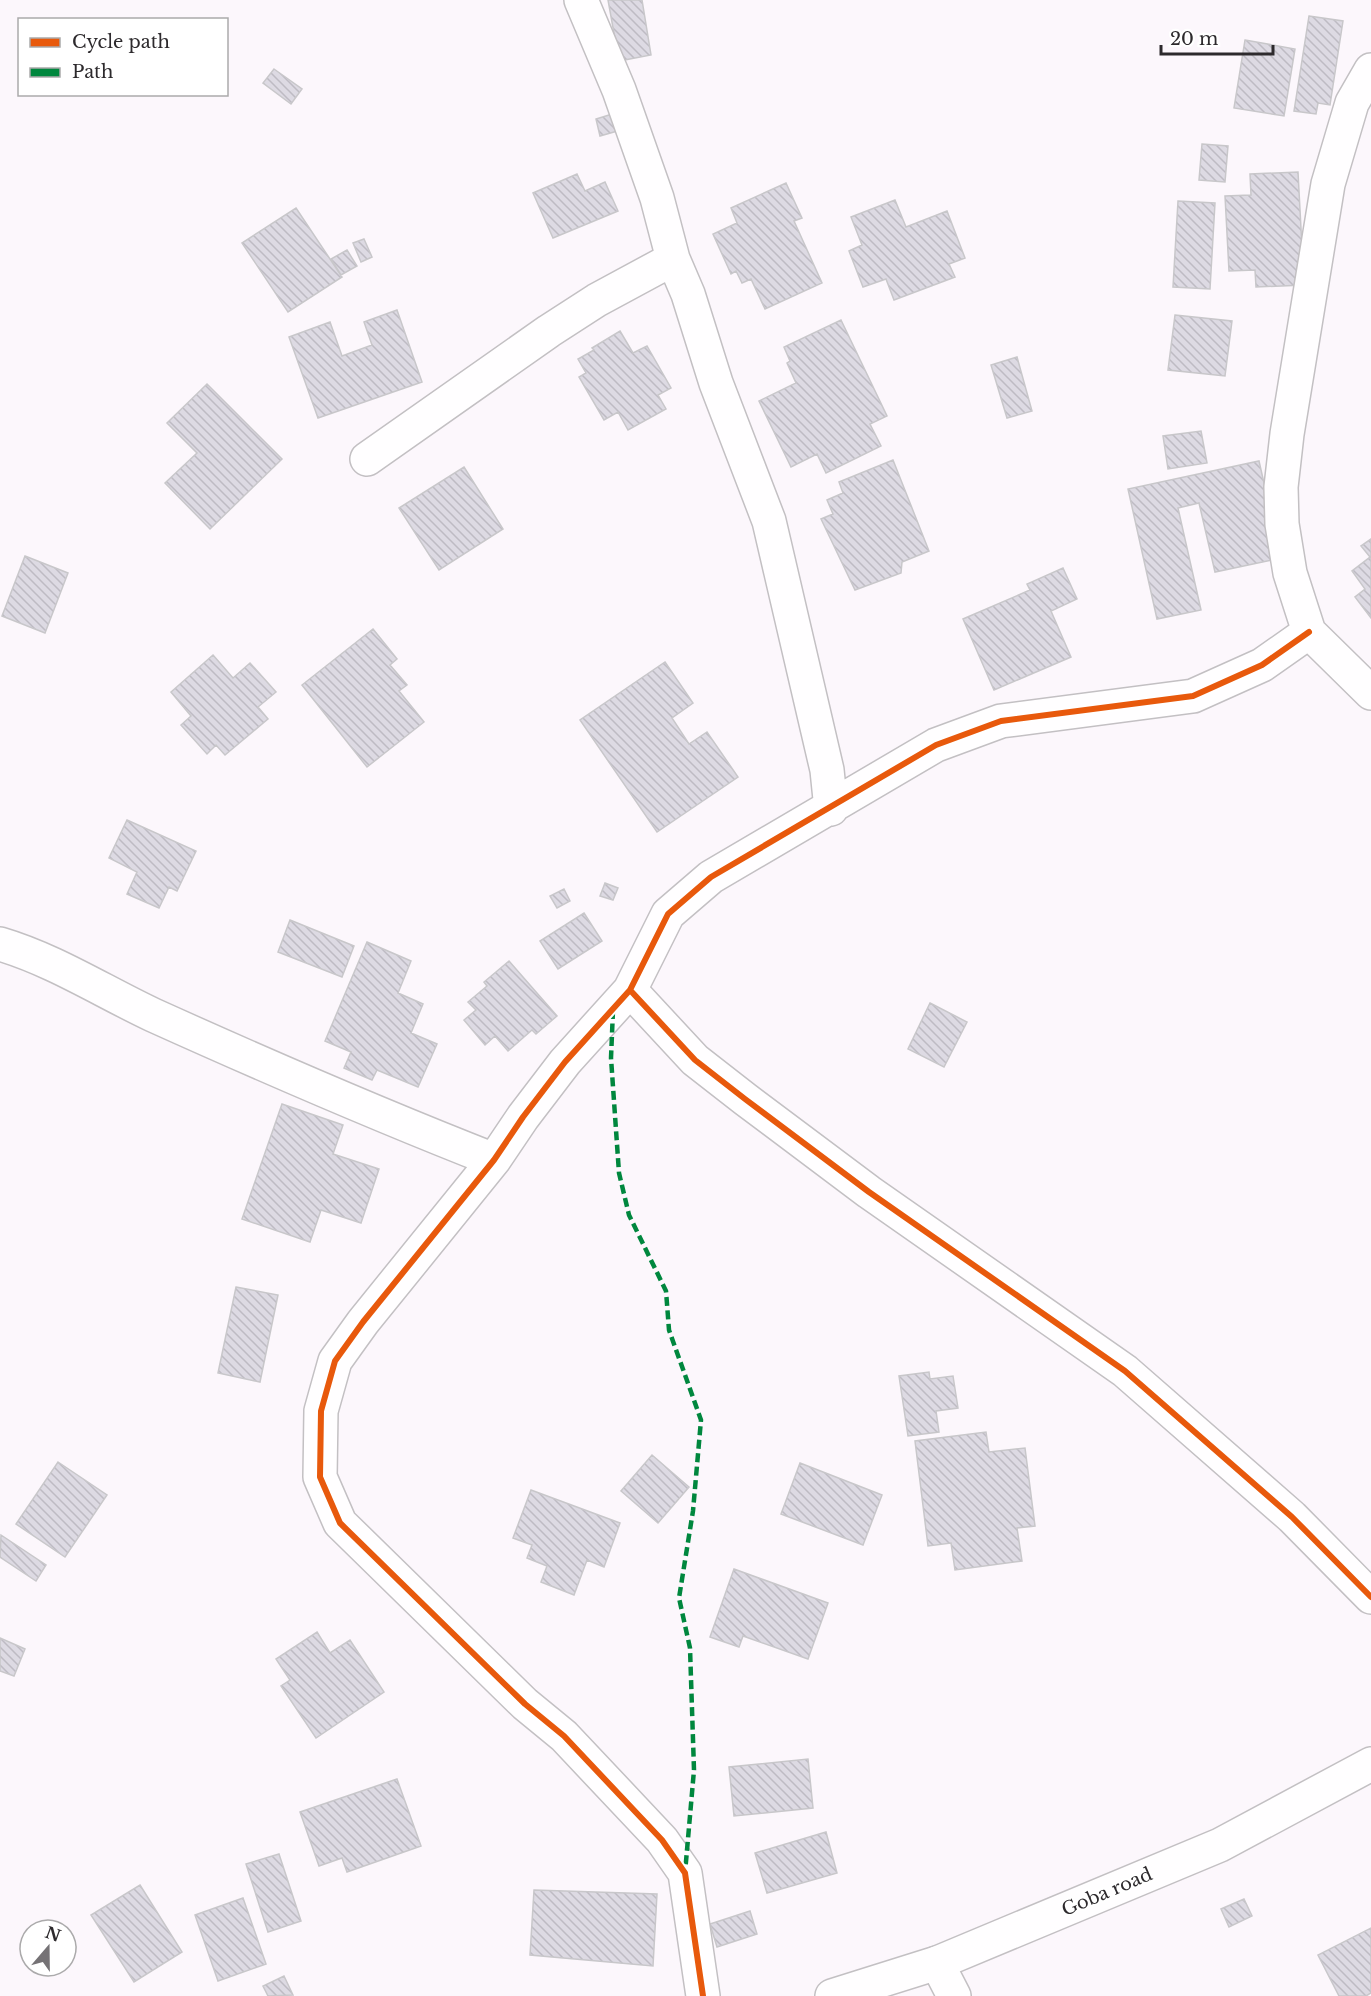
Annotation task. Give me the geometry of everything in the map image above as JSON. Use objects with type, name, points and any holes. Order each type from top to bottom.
[{"type":"street","points":[[581,0],[619,90],[657,198],[673,259],[688,294],[716,383],[769,521],[827,770],[831,809]]},
{"type":"street","points":[[1371,70],[1352,103],[1328,184],[1287,434],[1281,487],[1282,524],[1290,573],[1309,632],[1371,693]]},
{"type":"street","points":[[367,459],[549,331],[597,300],[673,259]]},
{"type":"street","points":[[703,1996],[685,1874],[662,1840],[564,1736],[525,1704],[340,1524],[320,1477],[321,1411],[335,1361],[363,1322],[494,1160],[523,1116],[565,1062],[630,990],[668,914],[711,877],[947,741],[1001,721],[1193,696],[1262,665],[1309,632]]},
{"type":"street","points":[[0,944],[63,969],[122,1000],[344,1100],[494,1160]]},
{"type":"street","points":[[630,990],[696,1060],[745,1099],[869,1192],[1125,1371],[1292,1517],[1371,1597]]},
{"type":"street","name":"Goba road","points":[[832,1996],[937,1963],[1220,1845],[1371,1764]]},
{"type":"street","points":[[937,1963],[954,1996]]},
{"type":"building","points":[[608,0],[642,0],[651,55],[619,61]]},
{"type":"building","points":[[1309,16],[1343,21],[1330,105],[1318,103],[1316,114],[1294,111]]},
{"type":"building","points":[[1245,40],[1295,49],[1284,116],[1234,108]]},
{"type":"building","points":[[274,69],[302,89],[291,104],[263,83]]},
{"type":"building","points":[[622,111],[628,128],[600,136],[596,119]]},
{"type":"building","points":[[1202,144],[1228,146],[1225,182],[1199,180]]},
{"type":"building","points":[[1298,172],[1304,285],[1256,287],[1255,270],[1229,271],[1225,196],[1251,195],[1250,174]]},
{"type":"building","points":[[577,174],[585,191],[605,182],[618,211],[553,238],[533,193]]},
{"type":"building","points":[[786,183],[802,218],[794,221],[822,283],[765,309],[751,279],[742,283],[736,271],[731,274],[713,234],[737,223],[731,208]]},
{"type":"building","points":[[895,200],[906,227],[947,211],[965,258],[949,264],[955,277],[894,300],[886,279],[863,287],[849,251],[862,245],[851,217]]},
{"type":"building","points":[[1178,201],[1215,203],[1210,289],[1173,287]]},
{"type":"building","points":[[296,208],[342,277],[288,312],[242,243]]},
{"type":"building","points":[[364,239],[372,257],[361,262],[353,243]]},
{"type":"building","points":[[347,250],[357,266],[341,275],[331,259]]},
{"type":"building","points":[[397,310],[422,382],[318,418],[289,337],[330,322],[342,356],[372,345],[364,322]]},
{"type":"building","points":[[1175,315],[1232,321],[1225,376],[1168,370]]},
{"type":"building","points":[[841,320],[887,416],[870,424],[881,446],[826,473],[817,454],[791,467],[759,401],[796,383],[787,363],[790,361],[784,347]]},
{"type":"building","points":[[620,331],[633,353],[647,346],[671,388],[658,395],[666,409],[628,430],[618,412],[604,420],[579,377],[586,373],[578,359]]},
{"type":"building","points":[[1017,357],[1032,411],[1007,418],[991,365]]},
{"type":"building","points":[[207,384],[282,459],[210,529],[165,483],[197,453],[167,423]]},
{"type":"building","points":[[1201,431],[1207,463],[1168,469],[1163,436]]},
{"type":"building","points":[[893,460],[929,551],[902,562],[901,573],[855,590],[821,519],[833,514],[827,500],[843,493],[839,482]]},
{"type":"building","points":[[1259,461],[1281,558],[1215,572],[1199,503],[1178,508],[1201,610],[1157,619],[1128,489]]},
{"type":"building","points":[[464,467],[503,529],[439,570],[399,508]]},
{"type":"building","points":[[1371,539],[1371,618],[1355,597],[1365,589],[1352,571],[1370,557],[1361,546]]},
{"type":"building","points":[[25,556],[68,573],[45,633],[2,616]]},
{"type":"building","points":[[1063,568],[1077,599],[1051,611],[1071,657],[994,690],[963,619],[1030,590],[1027,584]]},
{"type":"building","points":[[373,629],[397,659],[390,665],[407,685],[399,691],[424,722],[367,767],[302,685]]},
{"type":"building","points":[[213,655],[233,678],[250,663],[276,692],[258,707],[268,719],[225,755],[216,745],[207,754],[181,725],[191,716],[171,692]]},
{"type":"building","points":[[665,662],[693,703],[672,718],[689,744],[707,732],[738,777],[657,832],[580,720]]},
{"type":"building","points":[[127,820],[196,851],[177,891],[169,887],[159,908],[127,894],[137,872],[109,858]]},
{"type":"building","points":[[605,883],[618,888],[613,900],[600,896]]},
{"type":"building","points":[[564,889],[570,901],[557,908],[550,896]]},
{"type":"building","points":[[584,913],[602,941],[558,969],[540,941]]},
{"type":"building","points":[[290,920],[354,946],[342,977],[278,952]]},
{"type":"building","points":[[367,942],[411,961],[398,993],[423,1004],[411,1033],[437,1044],[418,1087],[377,1070],[372,1080],[344,1068],[351,1052],[325,1041]]},
{"type":"building","points":[[509,961],[557,1016],[536,1034],[532,1030],[508,1051],[495,1036],[485,1045],[464,1020],[476,1010],[468,1002],[487,986],[484,982]]},
{"type":"building","points":[[930,1003],[967,1022],[944,1067],[908,1049]]},
{"type":"building","points":[[282,1104],[343,1125],[333,1154],[379,1169],[361,1223],[321,1210],[310,1242],[242,1219]]},
{"type":"building","points":[[236,1287],[278,1295],[260,1382],[218,1373]]},
{"type":"building","points":[[929,1372],[930,1379],[953,1376],[958,1408],[936,1411],[939,1432],[908,1436],[899,1376]]},
{"type":"building","points":[[986,1432],[989,1452],[1025,1448],[1035,1526],[1017,1528],[1022,1561],[955,1570],[951,1543],[928,1546],[915,1441]]},
{"type":"building","points":[[652,1455],[689,1487],[658,1523],[621,1491]]},
{"type":"building","points":[[58,1462],[107,1495],[65,1557],[16,1524]]},
{"type":"building","points":[[800,1463],[882,1495],[863,1545],[781,1514]]},
{"type":"building","points":[[531,1490],[620,1523],[604,1567],[587,1560],[574,1595],[541,1582],[547,1566],[527,1558],[532,1545],[513,1538]]},
{"type":"building","points":[[1,1535],[46,1565],[36,1581],[0,1557]]},
{"type":"building","points":[[734,1569],[828,1603],[808,1659],[743,1636],[739,1647],[710,1637]]},
{"type":"building","points":[[317,1632],[330,1653],[350,1640],[384,1692],[316,1738],[281,1686],[290,1680],[276,1659]]},
{"type":"building","points":[[0,1638],[25,1649],[14,1676],[0,1671]]},
{"type":"building","points":[[808,1759],[813,1808],[734,1816],[729,1767]]},
{"type":"building","points":[[397,1779],[421,1846],[347,1872],[342,1858],[319,1866],[300,1812]]},
{"type":"building","points":[[826,1832],[837,1873],[767,1893],[755,1853]]},
{"type":"building","points":[[279,1854],[301,1921],[268,1932],[246,1864]]},
{"type":"building","points":[[140,1885],[182,1952],[134,1982],[91,1915]]},
{"type":"building","points":[[534,1890],[657,1894],[653,1966],[530,1955]]},
{"type":"building","points":[[243,1898],[266,1964],[218,1981],[195,1915]]},
{"type":"building","points":[[1244,1899],[1252,1916],[1229,1927],[1221,1909]]},
{"type":"building","points":[[750,1911],[757,1934],[717,1947],[710,1924]]},
{"type":"building","points":[[1371,1928],[1371,1993],[1366,1996],[1339,1996],[1318,1955]]},
{"type":"building","points":[[284,1976],[293,1995],[268,1996],[263,1986]]},
{"type":"marked path","points":[[613,1010],[611,1058],[619,1173],[629,1215],[666,1291],[669,1330],[701,1420],[693,1511],[679,1598],[690,1648],[694,1770],[685,1873]]},
{"type":"cycle path","points":[[703,1996],[685,1873],[662,1840],[564,1736],[525,1704],[340,1523],[320,1477],[321,1411],[335,1361],[363,1322],[494,1160],[565,1062],[630,990],[668,914],[711,877],[936,745],[1001,721],[1193,696],[1262,665],[1309,632]]},
{"type":"cycle path","points":[[630,990],[695,1060],[745,1099],[869,1192],[1125,1371],[1292,1517],[1371,1597]]}]
